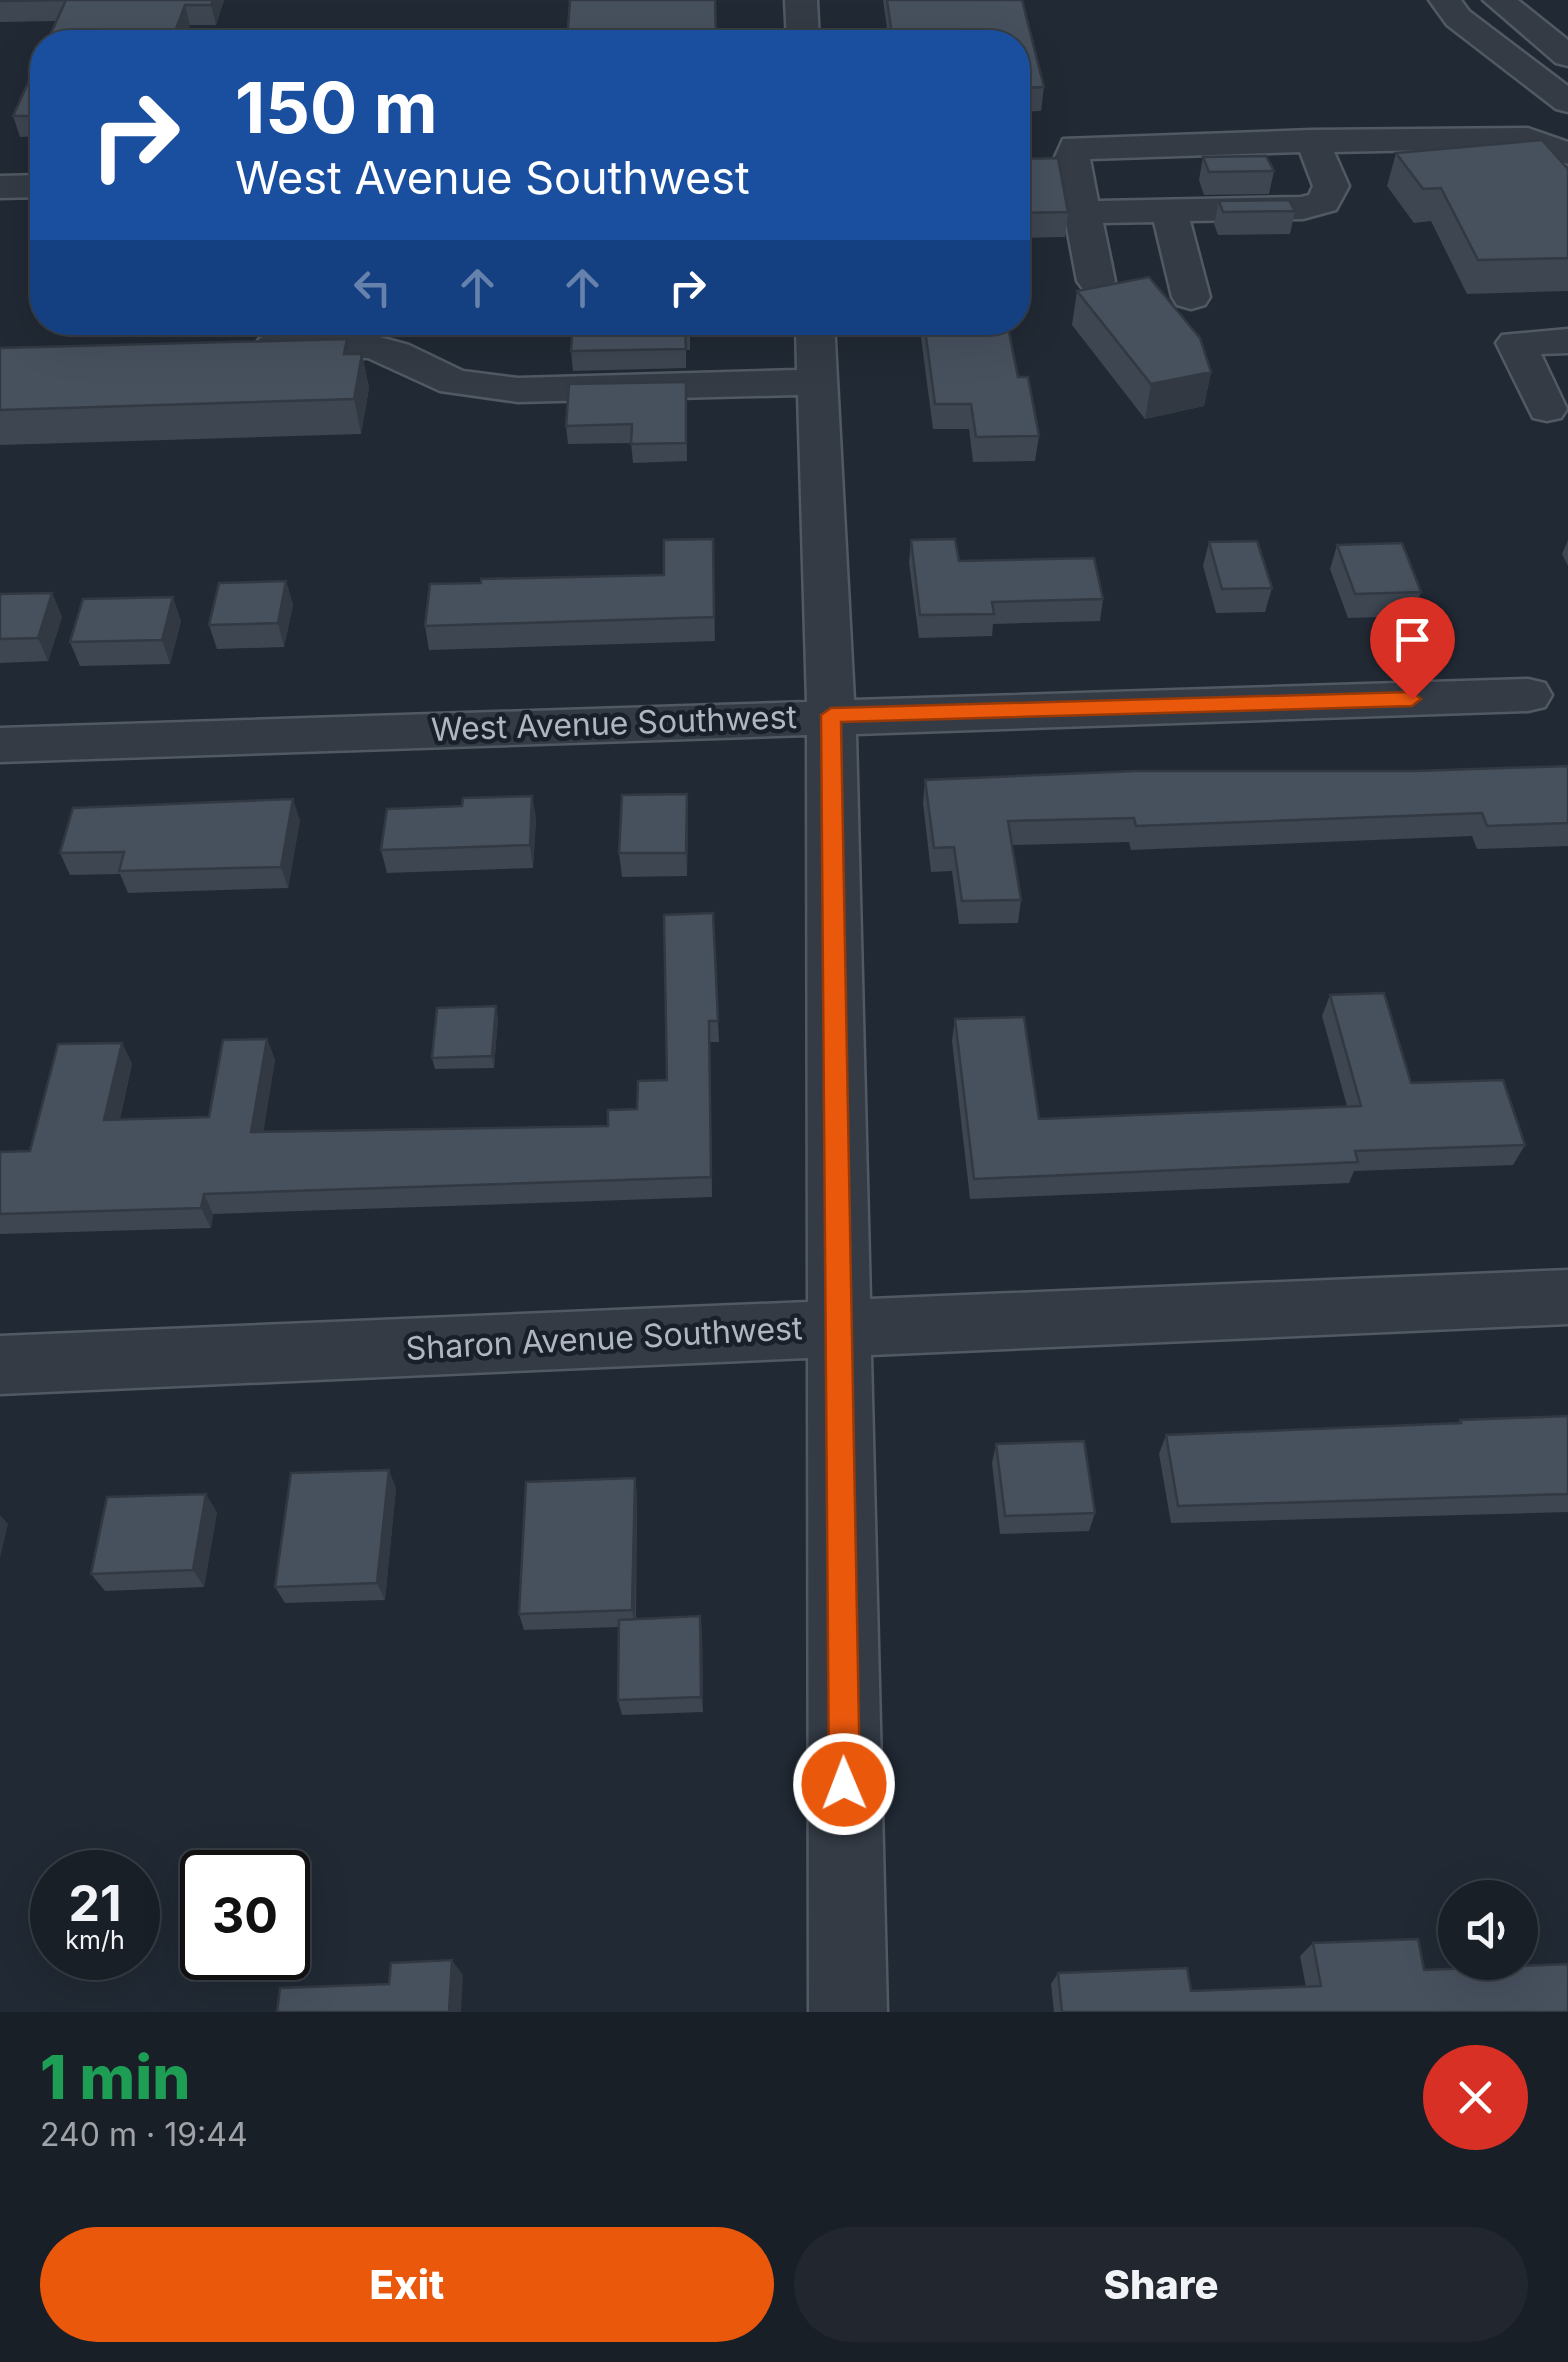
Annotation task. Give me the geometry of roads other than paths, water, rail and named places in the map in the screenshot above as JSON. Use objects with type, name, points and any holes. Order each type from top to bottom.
[{"type":"street","points":[[801,0],[802,30]]},
{"type":"street","points":[[1445,0],[1458,18],[1568,102]]},
{"type":"street","points":[[1499,0],[1568,56]]},
{"type":"street","points":[[1096,281],[1072,158],[1075,146],[1528,138],[1568,154]]},
{"type":"street","points":[[1084,212],[1302,208],[1323,202],[1330,186],[1312,140]]},
{"type":"street","points":[[0,187],[30,186]]},
{"type":"street","points":[[1169,210],[1191,297]]},
{"type":"street","points":[[816,335],[831,715],[848,2012]]},
{"type":"street","points":[[1547,408],[1516,342],[1568,342]]},
{"type":"street","points":[[239,347],[369,346],[395,353],[454,382],[518,390],[818,382]]},
{"type":"street","name":"West Avenue Southwest","points":[[0,745],[831,715],[1528,696]]},
{"type":"street","name":"Sharon Avenue Southwest","points":[[0,1365],[1568,1298]]}]
